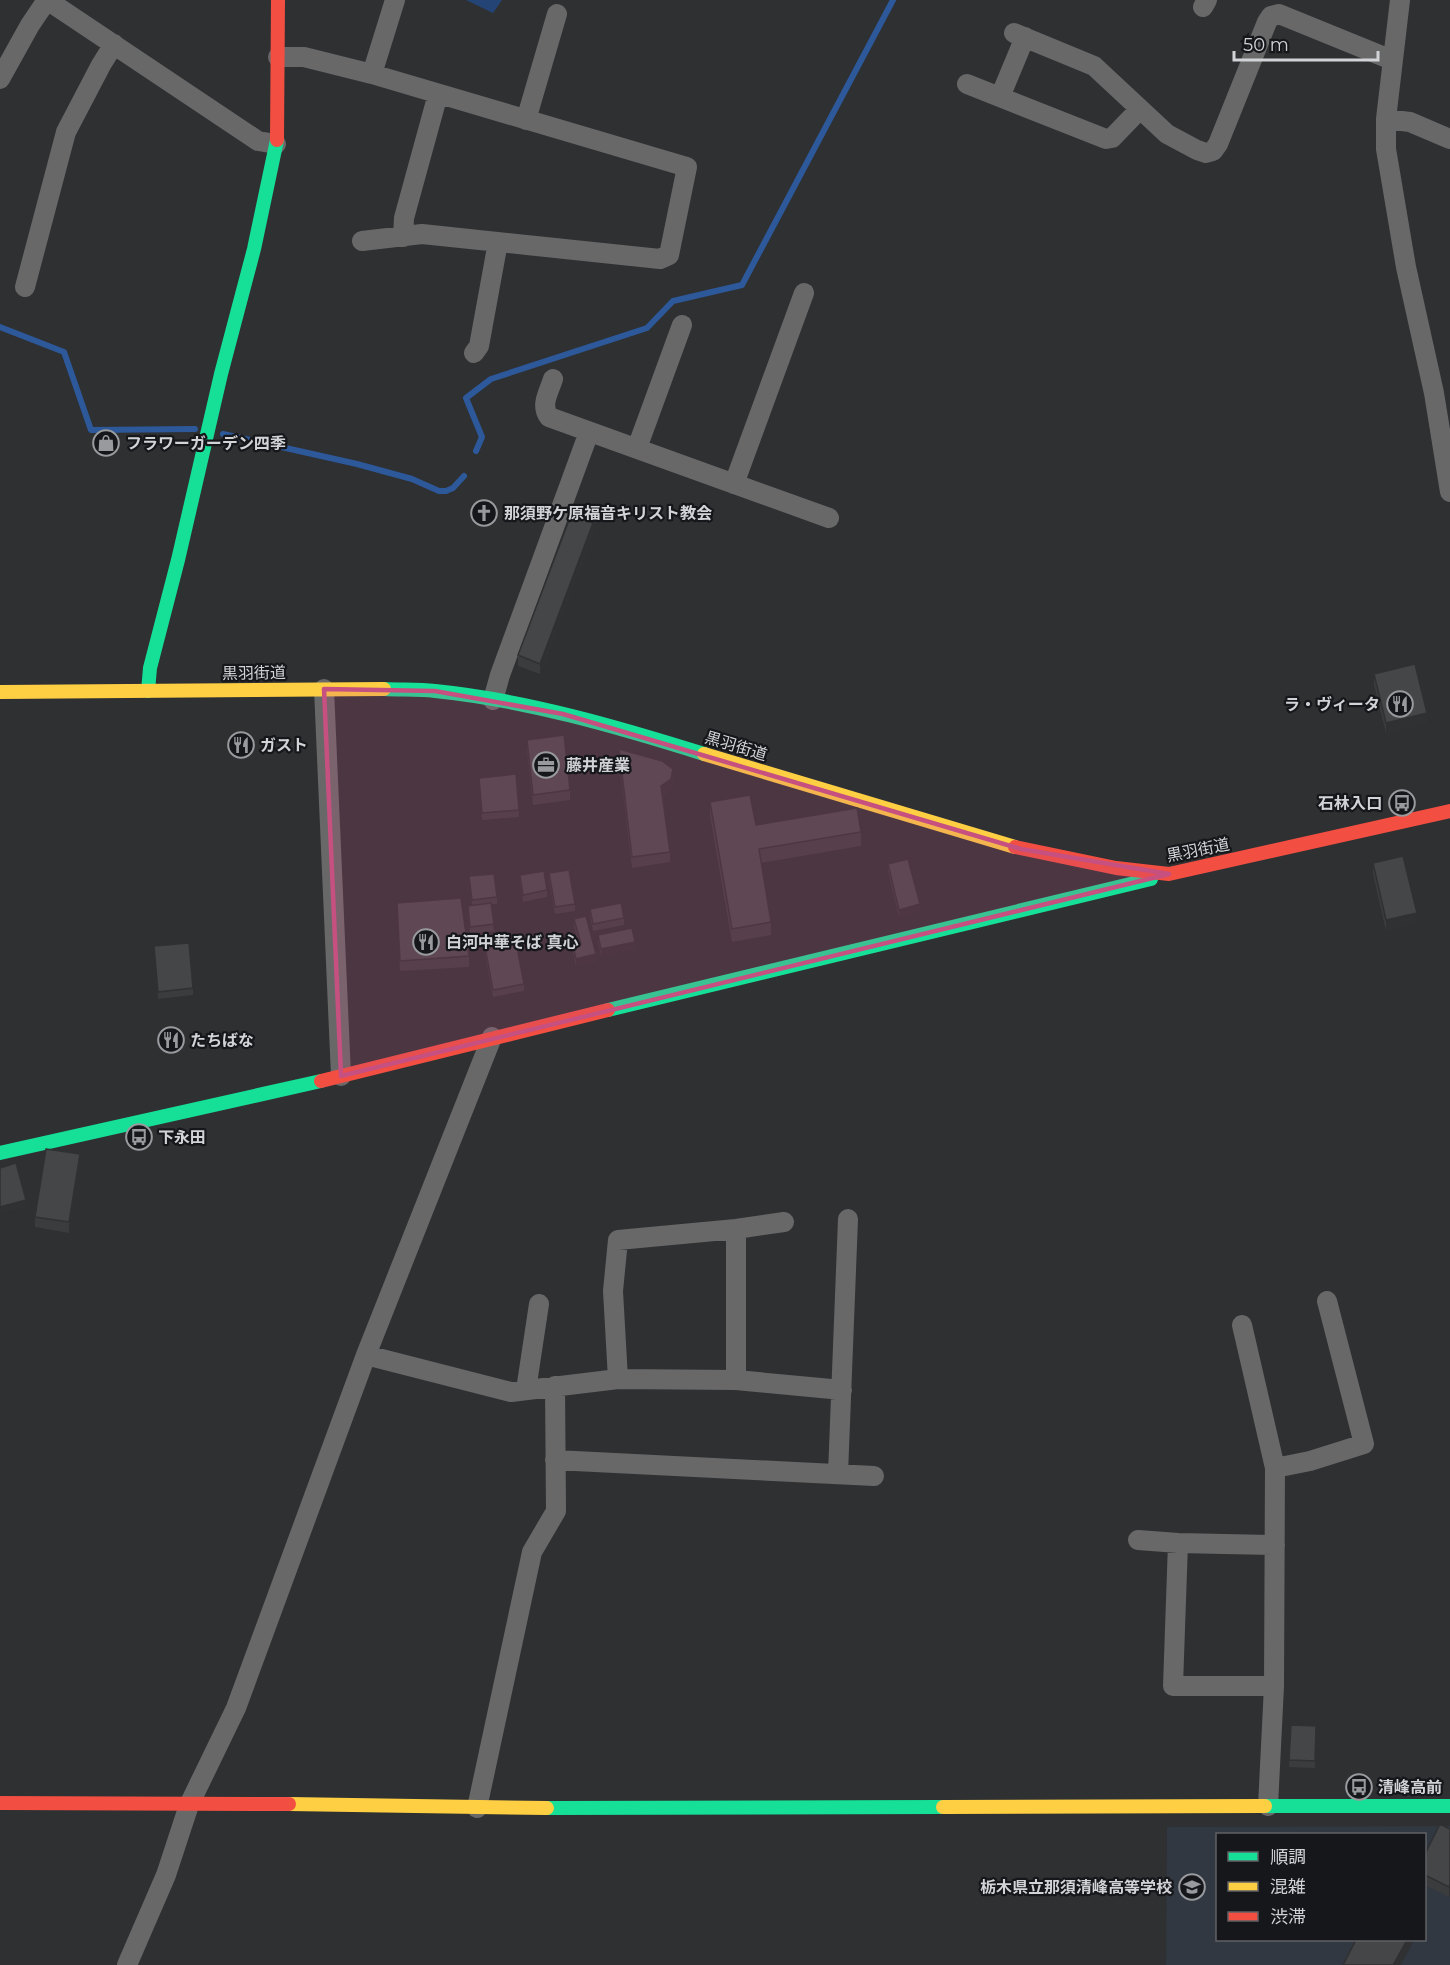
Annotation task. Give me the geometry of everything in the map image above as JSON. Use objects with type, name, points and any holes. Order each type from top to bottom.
[{"type":"street","points":[[0,79],[30,25],[47,0],[258,141],[276,144]]},
{"type":"street","points":[[148,691],[150,668],[269,184],[278,130],[278,0]]},
{"type":"street","points":[[372,75],[395,0]]},
{"type":"street","points":[[1400,0],[1386,119],[1386,149],[1391,185],[1442,393],[1450,492]]},
{"type":"street","points":[[526,120],[557,14]]},
{"type":"street","points":[[1000,97],[1019,35],[1094,66],[1167,134],[1206,153],[1213,151],[1218,144],[1271,16],[1279,14],[1392,60]]},
{"type":"street","points":[[25,287],[66,132],[101,64],[114,44]]},
{"type":"street","points":[[278,57],[304,57],[372,75],[687,167],[669,255],[660,258],[423,234],[362,241]]},
{"type":"street","points":[[967,84],[1106,139],[1112,138],[1140,109]]},
{"type":"street","points":[[403,237],[404,218],[438,94]]},
{"type":"street","points":[[1386,119],[1410,122],[1450,139]]},
{"type":"street","points":[[474,353],[478,346],[498,242]]},
{"type":"street","points":[[734,484],[804,293]]},
{"type":"street","points":[[637,447],[682,325]]},
{"type":"street","points":[[554,379],[544,405],[549,417],[829,518]]},
{"type":"street","points":[[494,700],[500,675],[590,432]]},
{"type":"street","points":[[324,689],[341,1076]]},
{"type":"street","name":"黒羽街道","points":[[0,692],[324,689],[435,691],[494,700],[586,720],[1021,849],[1116,868],[1169,874],[1450,811]]},
{"type":"street","points":[[0,1153],[341,1076],[492,1037],[844,955],[1169,874]]},
{"type":"street","points":[[127,1965],[166,1875],[189,1805],[236,1708],[366,1355],[492,1037]]},
{"type":"street","points":[[838,1474],[848,1219]]},
{"type":"street","points":[[618,1379],[613,1291],[618,1240],[784,1222]]},
{"type":"street","points":[[736,1229],[736,1380]]},
{"type":"street","points":[[1275,1468],[1310,1461],[1364,1444],[1327,1301]]},
{"type":"street","points":[[526,1390],[538,1304]]},
{"type":"street","points":[[1242,1325],[1275,1468],[1274,1686],[1268,1806]]},
{"type":"street","points":[[366,1355],[511,1392],[618,1379],[736,1380],[842,1390]]},
{"type":"street","points":[[477,1808],[532,1552],[556,1511],[555,1386]]},
{"type":"street","points":[[555,1460],[874,1476]]},
{"type":"street","points":[[1138,1540],[1275,1545]]},
{"type":"street","points":[[1178,1543],[1173,1686],[1274,1686]]},
{"type":"street","points":[[0,1803],[341,1804],[477,1808],[1450,1806]]},
{"type":"highlighted area","points":[[324,689],[435,691],[563,714],[1021,849],[1169,874],[833,957],[341,1076]]},
{"type":"shaded area","name":"栃木県立那須清峰高等学校","points":[[1450,1826],[1450,1965],[1166,1965],[1167,1827]]},
{"type":"green space","points":[[466,0],[502,0],[493,13]]},
{"type":"building","points":[[571,515],[593,523],[540,664],[518,655]]},
{"type":"building","name":"ラ・ヴィータ","points":[[1415,664],[1427,713],[1386,723],[1374,674]]},
{"type":"building","points":[[564,735],[570,790],[533,795],[527,740]]},
{"type":"building","points":[[619,749],[662,761],[673,769],[671,779],[661,786],[670,852],[632,857]]},
{"type":"building","points":[[516,774],[519,810],[482,813],[479,778]]},
{"type":"building","points":[[750,795],[756,825],[857,808],[861,832],[759,849],[771,922],[732,929],[710,802]]},
{"type":"building","points":[[1403,856],[1417,913],[1386,920],[1373,863]]},
{"type":"building","points":[[908,859],[920,904],[899,910],[888,864]]},
{"type":"building","points":[[569,870],[575,904],[555,907],[549,873]]},
{"type":"building","points":[[544,871],[547,890],[523,895],[520,875]]},
{"type":"building","points":[[494,874],[497,897],[472,900],[469,876]]},
{"type":"building","points":[[461,898],[469,956],[400,961],[397,903]]},
{"type":"building","points":[[491,903],[494,924],[470,927],[468,906]]},
{"type":"building","points":[[621,903],[624,918],[593,924],[590,909]]},
{"type":"building","points":[[586,916],[596,954],[576,959],[573,946],[581,944],[574,919]]},
{"type":"building","points":[[632,928],[635,942],[601,949],[598,935]]},
{"type":"building","points":[[516,942],[524,984],[493,990],[485,947]]},
{"type":"building","points":[[189,943],[193,988],[158,992],[154,946]]},
{"type":"building","points":[[46,1149],[80,1154],[69,1222],[35,1217]]},
{"type":"building","points":[[16,1163],[26,1200],[0,1207],[0,1168]]},
{"type":"building","points":[[1291,1725],[1316,1726],[1315,1761],[1289,1760]]},
{"type":"building","points":[[1440,1824],[1450,1829],[1449,1887],[1426,1876],[1426,1852]]},
{"type":"building","points":[[1355,1941],[1406,1941],[1393,1965],[1343,1965]]},
{"type":"waterway","points":[[476,451],[482,437],[466,398],[491,379],[647,328],[673,301],[742,285],[893,0]]},
{"type":"waterway","points":[[0,327],[64,352],[91,430],[195,429]]},
{"type":"waterway","points":[[223,434],[357,464],[412,479],[439,491],[453,488],[464,476]]},
{"type":"traffic: fast","points":[[148,691],[150,668],[178,560],[221,374],[254,249],[277,140]]},
{"type":"traffic: fast","points":[[384,689],[435,691],[503,701],[605,725],[704,754]]},
{"type":"traffic: fast","points":[[608,1010],[1151,879]]},
{"type":"traffic: fast","points":[[0,1153],[321,1081]]},
{"type":"traffic: fast","points":[[1265,1806],[1450,1806]]},
{"type":"traffic: fast","points":[[547,1808],[943,1807]]},
{"type":"traffic: slow","points":[[0,692],[384,689]]},
{"type":"traffic: slow","points":[[704,754],[1015,847]]},
{"type":"traffic: slow","points":[[289,1804],[547,1808]]},
{"type":"traffic: slow","points":[[943,1807],[1265,1806]]},
{"type":"traffic: jam","points":[[277,140],[278,0]]},
{"type":"traffic: jam","points":[[1015,847],[1116,868],[1169,874],[1450,811]]},
{"type":"traffic: jam","points":[[321,1081],[608,1010]]},
{"type":"traffic: jam","points":[[0,1803],[289,1804]]},
{"type":"place","name":"フラワーガーデン四季","points":[[106,443]]},
{"type":"place","name":"那須野ケ原福音キリスト教会","points":[[484,513]]},
{"type":"place","name":"ラ・ヴィータ","points":[[1400,704]]},
{"type":"place","name":"ガスト","points":[[241,745]]},
{"type":"place","name":"藤井産業","points":[[546,765]]},
{"type":"place","name":"石林入口","points":[[1402,803]]},
{"type":"place","name":"白河中華そば 真心","points":[[426,942]]},
{"type":"place","name":"たちばな","points":[[171,1040]]},
{"type":"place","name":"下永田","points":[[139,1137]]},
{"type":"place","name":"清峰高前","points":[[1359,1787]]},
{"type":"place","name":"栃木県立那須清峰高等学校","points":[[1192,1887]]}]
